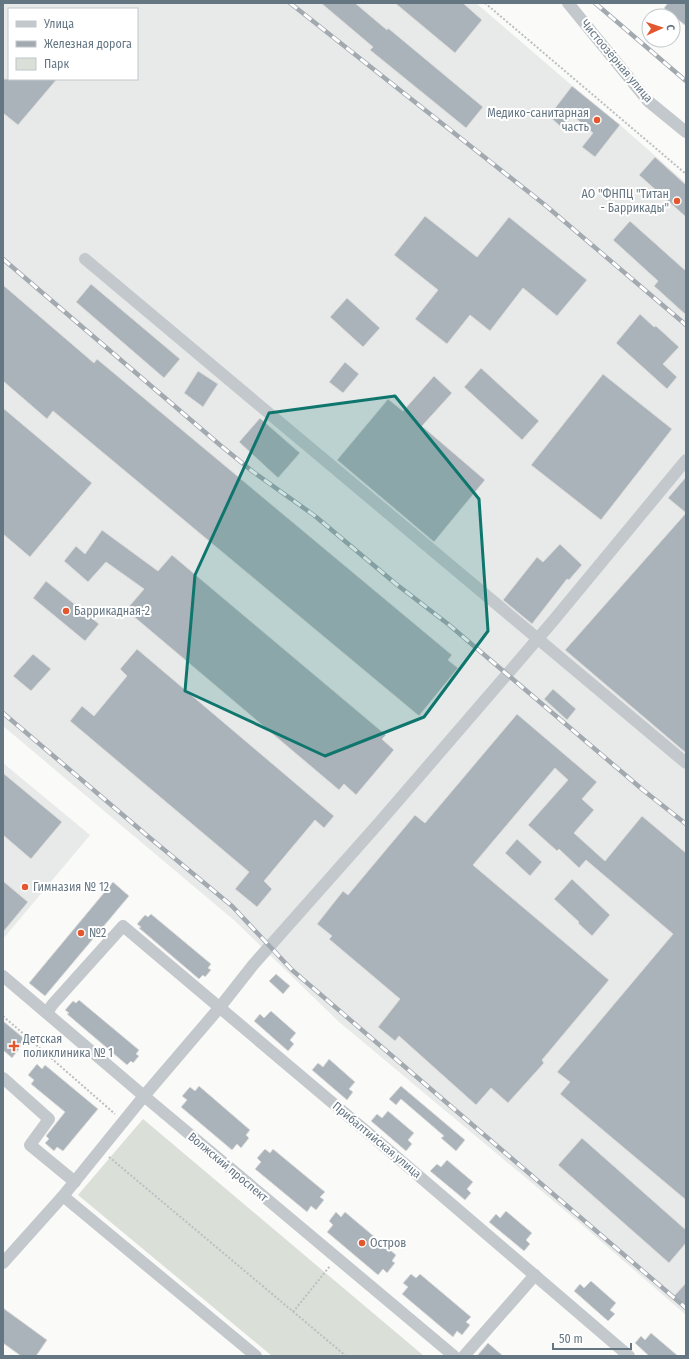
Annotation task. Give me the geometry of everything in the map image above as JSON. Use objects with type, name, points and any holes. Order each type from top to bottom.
[{"type":"street","name":"Чистоозёрная улица","points":[[568,3],[648,101],[686,132]]},
{"type":"street","points":[[85,260],[686,763]]},
{"type":"street","points":[[3,1263],[75,1182],[144,1096],[254,965],[538,639],[686,460]]},
{"type":"street","name":"Прибалтийская улица","points":[[47,1013],[52,1005],[123,926],[629,1356]]},
{"type":"street","name":"Волжский проспект","points":[[3,976],[454,1356]]},
{"type":"street","points":[[3,1078],[49,1119],[30,1145],[75,1182]]},
{"type":"street","points":[[63,1196],[256,1356]]},
{"type":"street","points":[[464,1356],[535,1275]]},
{"type":"path","points":[[485,3],[686,174]]},
{"type":"path","points":[[3,1016],[123,1122]]},
{"type":"path","points":[[101,1150],[346,1356]]},
{"type":"path","points":[[293,1312],[336,1257]]},
{"type":"highlighted area","points":[[395,396],[479,499],[488,631],[424,717],[325,756],[185,691],[195,575],[269,413]]},
{"type":"shaded area","points":[[3,3],[476,3],[686,183],[686,1315],[581,1224],[338,1021],[235,921],[3,726]]},
{"type":"shaded area","name":"Гимназия № 12","points":[[3,763],[90,835],[3,939]]},
{"type":"green space","points":[[143,1119],[424,1356],[272,1356],[78,1195]]},
{"type":"building","points":[[321,3],[355,3],[387,30],[388,28],[483,107],[466,128],[370,50],[373,47]]},
{"type":"building","points":[[395,3],[463,3],[482,20],[455,53]]},
{"type":"building","points":[[668,3],[686,3],[686,26],[681,22],[681,8],[664,8]]},
{"type":"building","points":[[3,79],[56,80],[18,125],[3,113]]},
{"type":"building","name":"Медико-санитарная часть","points":[[572,86],[620,125],[595,157],[582,147],[593,133],[572,115],[561,127],[549,116]]},
{"type":"building","name":"АО \"ФНПЦ \"Титан - Баррикады\"","points":[[655,157],[686,185],[686,217],[639,175]]},
{"type":"building","points":[[425,216],[477,257],[509,217],[587,280],[557,316],[523,288],[490,331],[470,315],[447,344],[415,319],[438,290],[394,255]]},
{"type":"building","points":[[630,221],[686,271],[686,315],[654,286],[658,281],[613,240]]},
{"type":"building","points":[[91,284],[180,359],[164,378],[76,302]]},
{"type":"building","points":[[3,285],[94,363],[97,359],[452,655],[448,660],[458,668],[419,716],[53,411],[47,419],[3,381]]},
{"type":"building","points":[[347,298],[380,328],[363,347],[330,317]]},
{"type":"building","points":[[640,314],[679,347],[663,364],[677,377],[667,389],[616,343]]},
{"type":"building","points":[[345,362],[359,374],[343,393],[329,382]]},
{"type":"building","points":[[481,368],[539,421],[522,440],[464,387]]},
{"type":"building","points":[[198,371],[218,384],[203,407],[184,393]]},
{"type":"building","points":[[603,374],[672,429],[601,520],[531,465]]},
{"type":"building","points":[[434,376],[452,393],[422,426],[485,480],[434,542],[337,460],[388,399],[403,411]]},
{"type":"building","points":[[3,408],[92,483],[30,557],[3,534]]},
{"type":"building","points":[[260,418],[300,453],[278,478],[239,442]]},
{"type":"building","points":[[686,477],[686,513],[668,498]]},
{"type":"building","points":[[686,513],[686,753],[565,650]]},
{"type":"building","points":[[102,530],[158,571],[172,555],[386,735],[382,739],[394,750],[356,795],[344,784],[339,790],[126,610],[144,589],[106,562],[88,582],[64,561],[76,546],[85,554]]},
{"type":"building","points":[[560,544],[582,565],[569,580],[567,579],[532,624],[503,600],[537,557],[543,562]]},
{"type":"building","name":"Баррикадная-2","points":[[46,581],[99,624],[85,641],[33,598]]},
{"type":"building","points":[[137,649],[334,816],[324,828],[315,820],[264,881],[272,889],[257,907],[235,889],[249,872],[70,721],[82,706],[94,716],[127,676],[120,669]]},
{"type":"building","points":[[33,654],[51,669],[31,691],[13,676]]},
{"type":"building","points":[[553,689],[576,709],[567,720],[544,699]]},
{"type":"building","points":[[517,714],[597,782],[582,799],[594,810],[574,833],[605,861],[642,816],[686,853],[686,1200],[560,1094],[570,1082],[557,1072],[673,934],[586,860],[579,868],[559,849],[557,851],[528,825],[568,780],[555,768],[473,865],[609,980],[542,1060],[544,1063],[508,1103],[491,1088],[476,1105],[399,1036],[395,1041],[378,1027],[400,999],[329,939],[332,936],[317,924],[343,891],[348,895],[415,815],[425,823]]},
{"type":"building","points":[[3,773],[62,822],[31,859],[3,835]]},
{"type":"building","points":[[517,839],[542,862],[530,876],[505,853]]},
{"type":"building","points":[[572,879],[610,915],[592,936],[554,899]]},
{"type":"building","points":[[3,881],[28,902],[3,932]]},
{"type":"building","points":[[113,882],[129,896],[45,996],[29,983]]},
{"type":"building","points":[[151,914],[211,964],[208,968],[211,970],[205,977],[203,975],[199,979],[139,928],[141,927],[137,924],[145,915],[148,917]]},
{"type":"building","points":[[276,974],[290,986],[283,994],[269,981]]},
{"type":"building","points":[[79,1000],[139,1050],[136,1054],[139,1056],[133,1063],[131,1061],[127,1065],[67,1014],[69,1013],[65,1010],[73,1001],[76,1003]]},
{"type":"building","points":[[271,1011],[296,1033],[290,1040],[294,1044],[288,1051],[254,1021],[260,1014],[264,1018]]},
{"type":"building","points":[[3,1021],[26,1040],[12,1058],[3,1050]]},
{"type":"building","points":[[329,1059],[355,1082],[349,1089],[353,1092],[347,1100],[312,1070],[318,1063],[323,1067]]},
{"type":"building","points":[[37,1064],[42,1069],[45,1065],[98,1109],[63,1151],[57,1147],[54,1151],[45,1143],[49,1139],[46,1136],[65,1112],[31,1084],[34,1080],[28,1075]]},
{"type":"building","points":[[199,1086],[250,1130],[246,1135],[249,1138],[241,1148],[237,1144],[232,1150],[181,1107],[187,1100],[182,1096],[190,1087],[195,1091]]},
{"type":"building","points":[[401,1086],[465,1140],[456,1151],[441,1138],[444,1136],[401,1099],[396,1105],[389,1099]]},
{"type":"building","points":[[388,1111],[414,1133],[408,1140],[412,1144],[406,1151],[371,1121],[377,1114],[382,1118]]},
{"type":"building","points":[[582,1138],[686,1230],[686,1243],[669,1263],[558,1165]]},
{"type":"building","points":[[265,1149],[270,1153],[273,1149],[325,1192],[320,1197],[324,1200],[316,1210],[311,1206],[307,1212],[255,1169],[261,1162],[257,1158]]},
{"type":"building","points":[[447,1160],[473,1182],[467,1189],[471,1193],[465,1200],[430,1171],[437,1164],[441,1167]]},
{"type":"building","points":[[506,1211],[532,1233],[526,1240],[530,1244],[524,1251],[489,1222],[496,1214],[500,1218]]},
{"type":"building","points":[[336,1212],[341,1217],[345,1212],[396,1255],[392,1261],[395,1263],[387,1273],[383,1269],[378,1275],[327,1232],[333,1225],[329,1221]]},
{"type":"building","points":[[411,1274],[416,1278],[420,1274],[471,1317],[466,1322],[470,1325],[462,1335],[457,1331],[453,1337],[402,1294],[408,1287],[403,1283]]},
{"type":"building","points":[[591,1281],[616,1303],[610,1310],[615,1314],[608,1321],[574,1291],[580,1284],[584,1288]]},
{"type":"building","points":[[686,1283],[686,1307],[674,1296]]},
{"type":"building","points":[[3,1308],[47,1340],[36,1356],[21,1356],[3,1343]]},
{"type":"building","points":[[651,1333],[678,1356],[649,1356],[635,1343],[641,1336],[645,1340]]},
{"type":"building","points":[[488,1343],[503,1356],[477,1356]]},
{"type":"railway","points":[[290,3],[545,205],[686,325]]},
{"type":"railway","points":[[595,3],[686,81]]},
{"type":"railway","points":[[3,259],[220,445],[252,471],[315,516],[396,584],[448,624],[643,790],[686,824]]},
{"type":"railway","points":[[3,713],[232,906],[292,970],[686,1308]]},
{"type":"place","name":"Медико-санитарная часть","points":[[597,120]]},
{"type":"place","name":"АО \"ФНПЦ \"Титан - Баррикады\"","points":[[677,201]]},
{"type":"place","name":"Баррикадная-2","points":[[66,611]]},
{"type":"place","name":"Гимназия № 12","points":[[25,887]]},
{"type":"place","name":"№2","points":[[81,933]]},
{"type":"place","name":"Детская поликлиника № 1","points":[[14,1046]]},
{"type":"place","name":"Остров","points":[[362,1243]]}]
